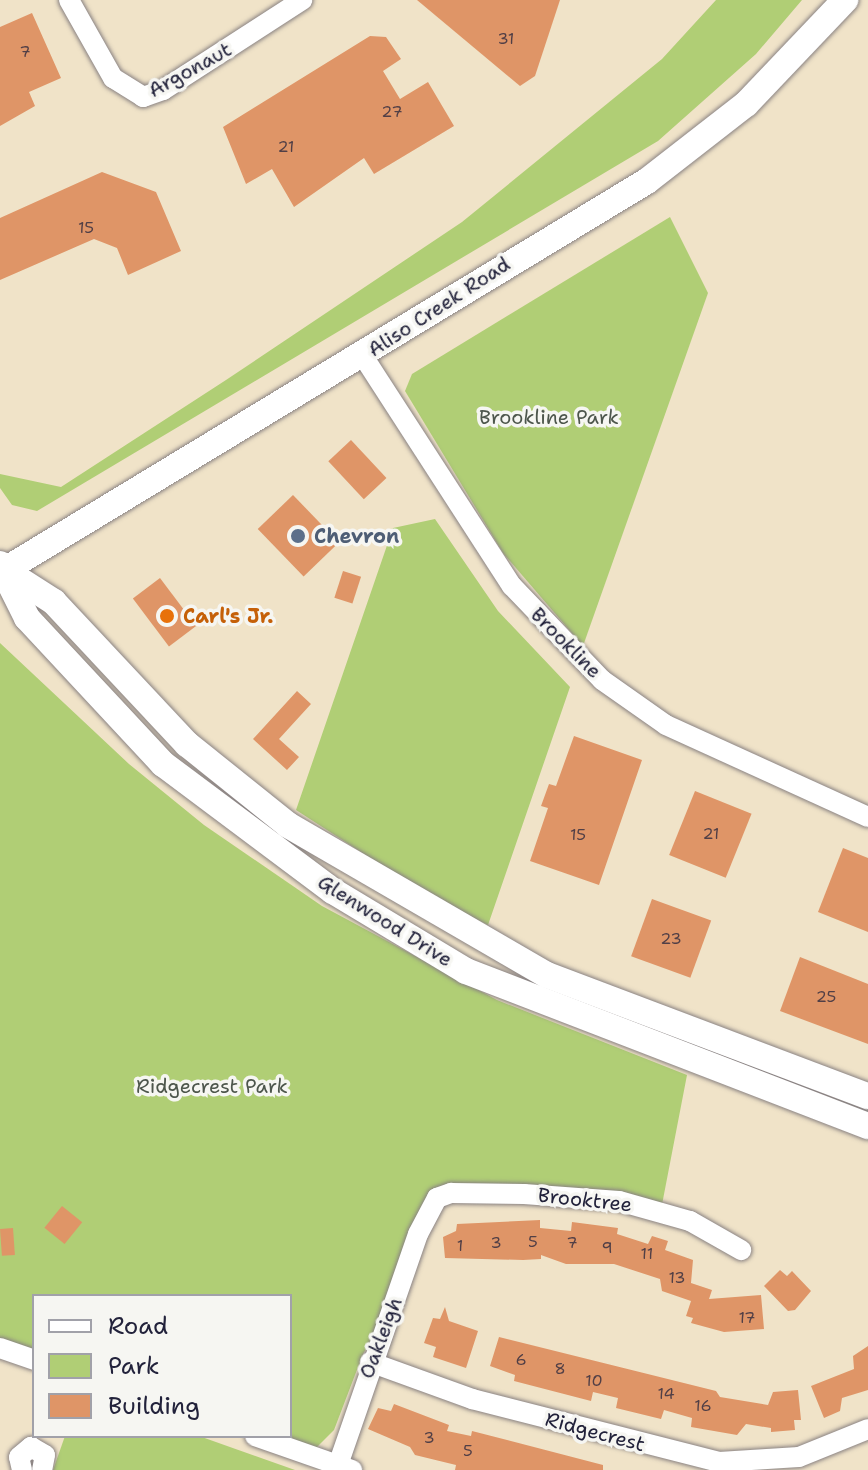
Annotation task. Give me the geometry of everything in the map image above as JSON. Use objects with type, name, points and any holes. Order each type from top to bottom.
[{"type":"main road","name":"Aliso Creek Road","points":[[1,569],[363,356],[506,262],[647,181],[704,140],[793,58],[845,0]]},
{"type":"main road","name":"Glenwood Drive","points":[[1,569],[54,602],[148,706],[210,763],[288,825],[420,905],[547,975],[868,1096]]},
{"type":"main road","name":"Glenwood Drive","points":[[1,569],[27,618],[163,764],[333,891],[466,971],[868,1126]]},
{"type":"street","name":"Argonaut","points":[[69,0],[113,78],[143,97],[163,90],[302,0]]},
{"type":"street","name":"Brookline","points":[[363,356],[512,586],[602,680],[666,725],[868,817]]},
{"type":"street","name":"Brooktree","points":[[428,1213],[437,1198],[451,1193],[619,1201],[690,1221],[741,1250]]},
{"type":"street","name":"Oakleigh","points":[[345,1468],[370,1362],[428,1213]]},
{"type":"street","points":[[0,1348],[32,1359]]},
{"type":"street","name":"Ridgecrest","points":[[370,1362],[472,1399],[719,1462],[799,1457],[868,1429]]},
{"type":"street","points":[[261,1438],[345,1468]]},
{"type":"green space","points":[[716,0],[802,0],[756,54],[658,141],[37,511],[12,505],[0,488],[0,474],[61,487],[462,222],[662,59]]},
{"type":"green space","name":"Brookline Park","points":[[670,217],[708,293],[583,646],[503,553],[405,391],[412,374]]},
{"type":"green space","points":[[435,519],[498,611],[570,687],[488,925],[426,894],[296,810],[393,528]]},
{"type":"green space","name":"Ridgecrest Park","points":[[0,643],[129,764],[204,825],[322,906],[497,1000],[687,1075],[660,1215],[537,1199],[427,1203],[415,1218],[413,1241],[383,1321],[363,1354],[334,1430],[313,1451],[275,1438],[292,1438],[292,1294],[32,1294],[32,1356],[0,1345]]},
{"type":"green space","points":[[64,1438],[205,1438],[295,1470],[53,1470]]},
{"type":"building","points":[[417,0],[560,0],[535,76],[520,86]]},
{"type":"building","points":[[32,13],[61,78],[29,92],[35,106],[0,126],[0,27]]},
{"type":"building","points":[[370,36],[386,37],[401,59],[383,71],[400,99],[428,82],[454,126],[374,174],[364,158],[294,207],[272,169],[246,184],[223,127]]},
{"type":"building","points":[[102,172],[156,192],[181,251],[128,275],[117,248],[94,239],[0,280],[0,218]]},
{"type":"building","points":[[351,440],[386,478],[364,499],[328,461]]},
{"type":"building","name":"Chevron","points":[[293,495],[339,542],[304,577],[258,529]]},
{"type":"building","points":[[343,571],[361,577],[352,604],[334,598]]},
{"type":"building","name":"Carl's Jr.","points":[[160,578],[196,626],[169,646],[133,598]]},
{"type":"building","points":[[297,691],[311,704],[279,739],[299,757],[287,770],[253,739]]},
{"type":"building","points":[[574,736],[642,760],[599,885],[530,861],[548,808],[541,806],[549,784],[556,786]]},
{"type":"building","points":[[695,791],[752,814],[726,878],[669,855]]},
{"type":"building","points":[[843,848],[868,858],[868,932],[818,912]]},
{"type":"building","points":[[652,899],[711,921],[690,978],[631,956]]},
{"type":"building","points":[[800,957],[868,984],[868,1044],[780,1011]]},
{"type":"building","points":[[62,1206],[82,1222],[65,1244],[44,1228]]},
{"type":"building","points":[[540,1220],[540,1228],[571,1231],[572,1222],[618,1228],[617,1234],[648,1244],[652,1236],[668,1241],[665,1250],[693,1260],[691,1283],[712,1290],[709,1299],[761,1295],[764,1329],[724,1332],[691,1323],[693,1318],[686,1316],[691,1301],[662,1291],[660,1279],[614,1264],[566,1264],[541,1255],[541,1259],[523,1260],[445,1258],[443,1237],[456,1231],[457,1224]]},
{"type":"building","points":[[13,1228],[15,1255],[2,1256],[0,1229]]},
{"type":"building","points":[[780,1270],[787,1276],[792,1271],[811,1291],[795,1310],[788,1311],[764,1286]]},
{"type":"building","points":[[445,1307],[449,1321],[478,1331],[466,1368],[433,1357],[436,1347],[424,1343],[433,1318],[440,1319]]},
{"type":"building","points":[[499,1337],[716,1391],[720,1397],[768,1405],[773,1392],[798,1390],[801,1420],[794,1420],[795,1430],[771,1432],[771,1428],[746,1424],[737,1435],[691,1427],[692,1418],[664,1410],[661,1419],[616,1408],[618,1398],[593,1392],[591,1401],[514,1381],[515,1375],[490,1366]]},
{"type":"building","points":[[868,1346],[868,1390],[842,1398],[840,1411],[824,1418],[811,1386],[854,1369],[853,1356]]},
{"type":"building","points":[[394,1404],[449,1425],[447,1431],[471,1436],[472,1431],[603,1465],[603,1470],[455,1470],[456,1465],[415,1455],[410,1447],[368,1429],[378,1408],[391,1411]]},
{"type":"place","name":"Chevron","points":[[298,536]]},
{"type":"place","name":"Carl's Jr.","points":[[167,616]]}]
